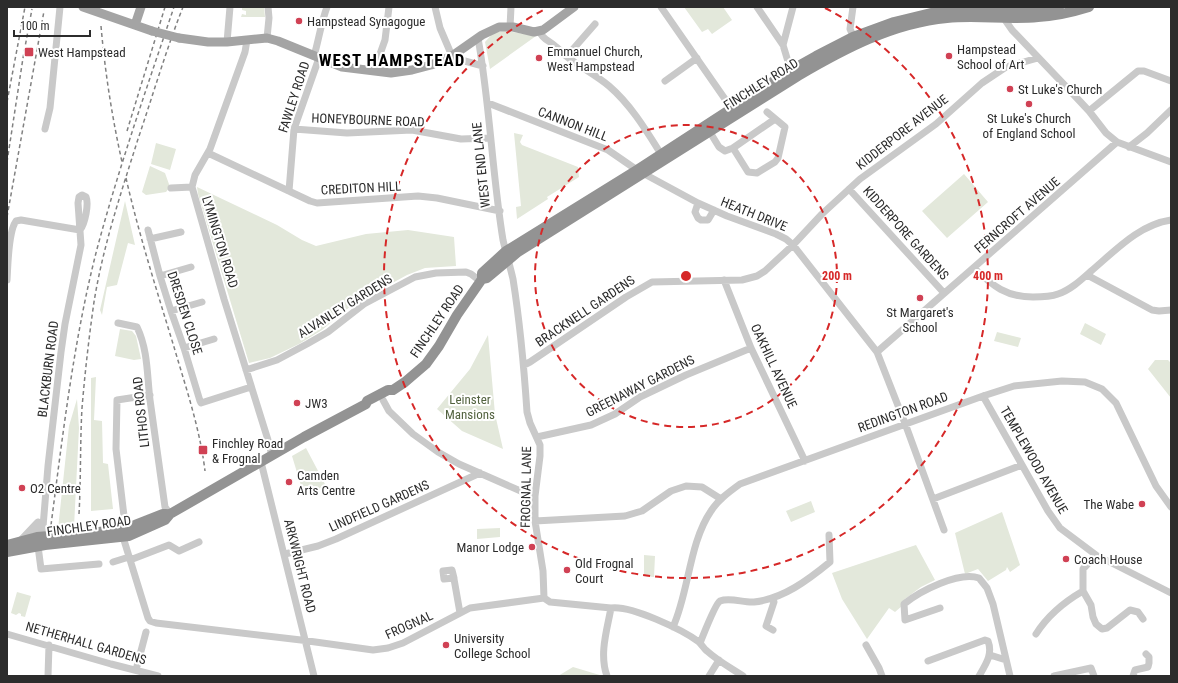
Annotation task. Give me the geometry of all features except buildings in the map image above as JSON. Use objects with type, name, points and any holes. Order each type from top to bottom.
[{"type":"highway","name":"FINCHLEY ROAD","points":[[7,545],[39,540],[76,541],[126,533],[165,520],[170,514],[322,427],[366,404],[367,401],[388,390],[393,390],[414,375],[432,357],[457,315],[481,280],[482,273],[507,255],[793,74],[839,52],[855,41],[894,22],[929,13],[988,8],[1032,10],[1059,7]]},
{"type":"highway","name":"FINCHLEY ROAD","points":[[855,41],[937,19],[961,17],[1003,18],[1044,16],[1066,13],[1089,7]]},
{"type":"highway","name":"FINCHLEY ROAD","points":[[641,171],[661,154],[708,129]]},
{"type":"highway","name":"FINCHLEY ROAD","points":[[366,404],[370,407],[392,396],[393,390]]},
{"type":"highway","name":"FINCHLEY ROAD","points":[[7,552],[39,540]]},
{"type":"main road","points":[[83,7],[135,26],[178,38],[208,42],[227,42],[267,38],[342,67],[391,73],[427,67],[454,55],[478,38],[499,27],[510,27],[540,32],[548,28],[574,7]]},
{"type":"main road","points":[[135,26],[142,7]]},
{"type":"main road","points":[[988,8],[1003,18]]},
{"type":"street","points":[[45,129],[50,108],[60,7]]},
{"type":"street","points":[[227,42],[230,7]]},
{"type":"street","points":[[267,38],[269,18],[268,7]]},
{"type":"street","name":"FAWLEY ROAD","points":[[289,191],[294,129],[317,57],[322,21],[327,7]]},
{"type":"street","points":[[374,71],[385,40],[389,7]]},
{"type":"street","points":[[434,7],[440,28],[454,55],[461,60],[483,66]]},
{"type":"street","points":[[510,27],[511,7]]},
{"type":"street","points":[[661,7],[734,112]]},
{"type":"street","points":[[757,7],[783,45],[793,74]]},
{"type":"street","points":[[783,45],[793,7]]},
{"type":"street","points":[[853,7],[850,29],[855,41]]},
{"type":"street","points":[[1003,18],[1010,28],[1089,111],[1106,133],[1117,142],[1171,162]]},
{"type":"street","points":[[567,56],[595,24]]},
{"type":"street","points":[[540,32],[544,38],[609,86],[622,98],[637,116],[661,154]]},
{"type":"street","name":"WEST END LANE","points":[[478,38],[488,103],[490,138],[507,255]]},
{"type":"street","name":"LYMINGTON ROAD","points":[[247,40],[245,52],[208,153],[195,175],[192,187],[272,456]]},
{"type":"street","points":[[665,81],[697,58]]},
{"type":"street","name":"KIDDERPORE AVENUE","points":[[794,245],[822,214],[849,189],[870,171],[936,124],[975,89],[1000,70],[1016,63],[1038,58]]},
{"type":"street","points":[[1089,111],[1138,72],[1144,71],[1171,81]]},
{"type":"street","name":"CANNON HILL","points":[[488,103],[608,150],[641,171]]},
{"type":"street","points":[[1129,147],[1147,133],[1171,110]]},
{"type":"street","points":[[733,148],[748,172],[752,174],[757,174],[775,162],[778,158],[785,127],[767,112]]},
{"type":"street","points":[[708,129],[719,147],[725,151],[733,148],[775,119]]},
{"type":"street","name":"HONEYBOURNE ROAD","points":[[294,129],[347,133],[412,130],[461,138],[490,138]]},
{"type":"street","name":"FERNCROFT AVENUE","points":[[877,352],[944,293],[975,269],[1117,142]]},
{"type":"street","name":"CREDITON HILL","points":[[208,153],[317,203],[418,196],[437,198],[500,211]]},
{"type":"street","name":"HEATH DRIVE","points":[[641,171],[698,203],[776,234],[794,245],[877,352],[944,530]]},
{"type":"street","points":[[171,188],[192,187]]},
{"type":"street","name":"KIDDERPORE GARDENS","points":[[849,189],[944,293]]},
{"type":"street","points":[[698,203],[695,212],[701,220],[708,220],[714,210]]},
{"type":"street","name":"BLACKBURN ROAD","points":[[7,280],[11,234],[16,221],[21,220],[80,230],[81,245],[65,324],[59,366],[39,540]]},
{"type":"street","points":[[975,269],[992,285],[1009,293],[1026,297],[1044,297],[1059,294],[1077,284],[1139,231],[1158,222],[1171,220]]},
{"type":"street","name":"DRESDEN CLOSE","points":[[148,230],[160,276],[201,402],[251,387]]},
{"type":"street","points":[[150,239],[181,232]]},
{"type":"street","name":"BRACKNELL GARDENS","points":[[524,365],[626,297],[652,282],[742,280],[757,276],[765,271],[794,245]]},
{"type":"street","name":"FROGNAL LANE","points":[[507,255],[521,334],[527,412],[530,423],[540,445],[535,496],[535,521],[543,570],[544,598]]},
{"type":"street","points":[[160,276],[191,267]]},
{"type":"street","name":"ALVANLEY GARDENS","points":[[246,370],[277,360],[301,348],[328,332],[364,304],[415,277],[436,273],[466,272],[481,280]]},
{"type":"street","points":[[1087,275],[1152,310],[1171,310]]},
{"type":"street","name":"OAKHILL AVENUE","points":[[724,280],[751,348],[805,461]]},
{"type":"street","points":[[171,311],[202,302]]},
{"type":"street","name":"LITHOS ROAD","points":[[118,323],[134,326],[139,330],[148,364],[150,395],[165,507],[170,514]]},
{"type":"street","points":[[184,348],[214,339]]},
{"type":"street","name":"GREENAWAY GARDENS","points":[[537,437],[591,426],[616,414],[640,397],[686,375],[751,348]]},
{"type":"street","name":"REDINGTON ROAD","points":[[674,627],[702,526],[711,510],[721,499],[740,484],[905,423],[1014,386],[1062,381],[1084,382],[1102,389],[1116,403],[1156,486],[1171,507]]},
{"type":"street","name":"FROGNAL","points":[[150,395],[117,400],[116,449],[129,558],[148,618],[152,622],[306,640],[373,650],[388,648],[412,639],[470,608],[544,598],[550,602],[612,608],[618,607],[639,613],[674,627],[700,643],[706,651],[743,676]]},
{"type":"street","name":"TEMPLEWOOD AVENUE","points":[[983,396],[1048,511],[1060,528],[1096,555],[1171,594]]},
{"type":"street","points":[[382,400],[398,420],[413,434],[438,452],[459,464],[535,496]]},
{"type":"street","name":"ARKWRIGHT ROAD","points":[[262,462],[314,676]]},
{"type":"street","points":[[933,499],[1022,465]]},
{"type":"street","name":"LINDFIELD GARDENS","points":[[285,554],[318,546],[480,473]]},
{"type":"street","points":[[535,521],[625,516],[642,511],[671,491],[686,486],[702,487],[721,499]]},
{"type":"street","name":"BLACKBURN ROAD","points":[[39,540],[36,528],[43,512]]},
{"type":"street","name":"BLACKBURN ROAD","points":[[19,542],[38,522]]},
{"type":"street","points":[[700,643],[716,606],[721,601],[728,600],[754,602],[773,598],[786,593],[818,572],[830,562],[829,535]]},
{"type":"street","points":[[39,540],[40,569],[99,564]]},
{"type":"street","points":[[113,562],[169,545],[179,551],[199,542]]},
{"type":"street","points":[[1096,555],[1083,570],[1083,591],[1091,605],[1096,624],[1102,629],[1111,625],[1130,610],[1138,612],[1143,619]]},
{"type":"street","points":[[454,578],[460,612]]},
{"type":"street","points":[[940,608],[905,620],[904,604],[915,595],[945,582],[962,578],[979,578],[987,588],[993,604],[1010,676]]},
{"type":"street","points":[[1036,634],[1053,612],[1083,591]]},
{"type":"street","points":[[773,598],[774,602],[766,626],[773,630]]},
{"type":"street","points":[[607,676],[604,668],[604,649],[606,631],[612,608]]},
{"type":"street","points":[[136,670],[146,632]]},
{"type":"street","name":"NETHERHALL GARDENS","points":[[7,634],[92,659],[158,676]]},
{"type":"street","points":[[928,661],[985,640],[988,642],[990,655],[980,676]]},
{"type":"street","points":[[866,645],[880,668],[882,676]]},
{"type":"street","points":[[48,676],[50,646]]},
{"type":"street","points":[[1133,676],[1135,670],[1149,666],[1149,658],[1146,654]]},
{"type":"street","points":[[866,655],[878,676]]},
{"type":"street","points":[[990,655],[1006,660]]},
{"type":"street","points":[[709,676],[719,660]]},
{"type":"street","points":[[1054,676],[1091,668],[1094,676]]},
{"type":"green space","points":[[242,7],[264,7],[265,17],[241,17],[242,14],[246,15],[246,11],[242,10]]},
{"type":"green space","points":[[684,7],[723,7],[732,20],[712,34],[708,29],[702,32]]},
{"type":"green space","points":[[506,31],[536,36],[490,69],[485,42],[494,32]]},
{"type":"green space","points":[[514,133],[523,135],[520,142],[522,145],[578,167],[579,177],[547,197],[548,199],[517,219],[516,207],[521,206]]},
{"type":"green space","points":[[156,143],[176,149],[170,170],[151,164]]},
{"type":"green space","points":[[150,166],[165,173],[170,187],[166,192],[146,195],[142,192]]},
{"type":"green space","points":[[964,174],[988,202],[947,238],[922,211]]},
{"type":"green space","points":[[197,187],[277,225],[302,240],[316,246],[366,234],[408,230],[454,237],[456,266],[425,268],[407,275],[352,305],[322,330],[299,344],[270,358],[249,363]]},
{"type":"green space","points":[[125,201],[135,245],[128,243],[117,285],[107,287],[102,315],[100,310]]},
{"type":"green space","points":[[1085,323],[1106,334],[1101,345],[1080,334]]},
{"type":"green space","points":[[120,329],[132,331],[136,336],[141,359],[134,360],[115,356]]},
{"type":"green space","points":[[997,332],[1021,338],[1018,347],[994,341]]},
{"type":"green space","name":"Leinster Mansions","points":[[488,335],[495,414],[503,449],[462,431],[437,409],[470,369]]},
{"type":"green space","points":[[1155,360],[1168,360],[1171,363],[1171,398],[1148,369]]},
{"type":"green space","points":[[96,377],[94,420],[102,421],[103,463],[108,464],[113,509],[91,511],[91,378]]},
{"type":"green space","points":[[77,399],[79,428],[74,527],[58,529],[69,426]]},
{"type":"green space","name":"Camden Arts Centre","points":[[306,448],[326,486],[309,493],[303,492],[292,456]]},
{"type":"green space","points":[[811,501],[815,512],[791,522],[786,511]]},
{"type":"green space","points":[[1002,512],[1020,565],[1010,572],[1007,567],[1006,570],[988,581],[978,569],[965,574],[955,533]]},
{"type":"green space","points":[[500,528],[500,537],[477,539],[477,529]]},
{"type":"green space","points":[[916,545],[935,580],[921,587],[905,599],[902,606],[895,612],[889,608],[867,639],[842,599],[832,573]]},
{"type":"green space","points":[[644,555],[655,556],[654,577],[644,576]]},
{"type":"green space","points":[[17,592],[31,596],[25,617],[21,616],[19,613],[16,615],[11,613]]},
{"type":"green space","points":[[573,667],[603,676],[558,676]]},
{"type":"railway","points":[[7,102],[25,7]]},
{"type":"railway","points":[[127,131],[165,7]]},
{"type":"railway","points":[[51,525],[70,386],[82,317],[97,249],[134,127],[174,7]]},
{"type":"railway","points":[[79,514],[84,381],[94,302],[102,260],[125,179],[165,56],[183,7]]},
{"type":"railway","points":[[7,162],[32,9]]},
{"type":"railway","points":[[7,217],[44,11]]},
{"type":"railway","points":[[101,26],[109,94],[122,162]]},
{"type":"railway","points":[[126,178],[142,242],[192,409],[200,440],[205,471]]},
{"type":"place","name":"Hampstead Synagogue","points":[[299,21]]},
{"type":"place","name":"West Hampstead","points":[[29,52]]},
{"type":"place","name":"Hampstead School of Art","points":[[949,56]]},
{"type":"place","name":"Emmanuel Church, West Hampstead","points":[[539,58]]},
{"type":"place","name":"St Luke's Church","points":[[1010,89]]},
{"type":"place","name":"St Luke's Church of England School","points":[[1029,104]]},
{"type":"place","name":"St Margaret's School","points":[[920,298]]},
{"type":"place","name":"JW3","points":[[297,403]]},
{"type":"place","name":"Finchley Road & Frognal","points":[[203,450]]},
{"type":"place","name":"Camden Arts Centre","points":[[289,482]]},
{"type":"place","name":"O2 Centre","points":[[22,488]]},
{"type":"place","name":"The Wabe","points":[[1142,504]]},
{"type":"place","name":"Manor Lodge","points":[[532,547]]},
{"type":"place","name":"Coach House","points":[[1066,559]]},
{"type":"place","name":"Old Frognal Court","points":[[567,570]]},
{"type":"place","name":"University College School","points":[[446,645]]},
{"type":"district","name":"WEST HAMPSTEAD","points":[[392,60]]}]
